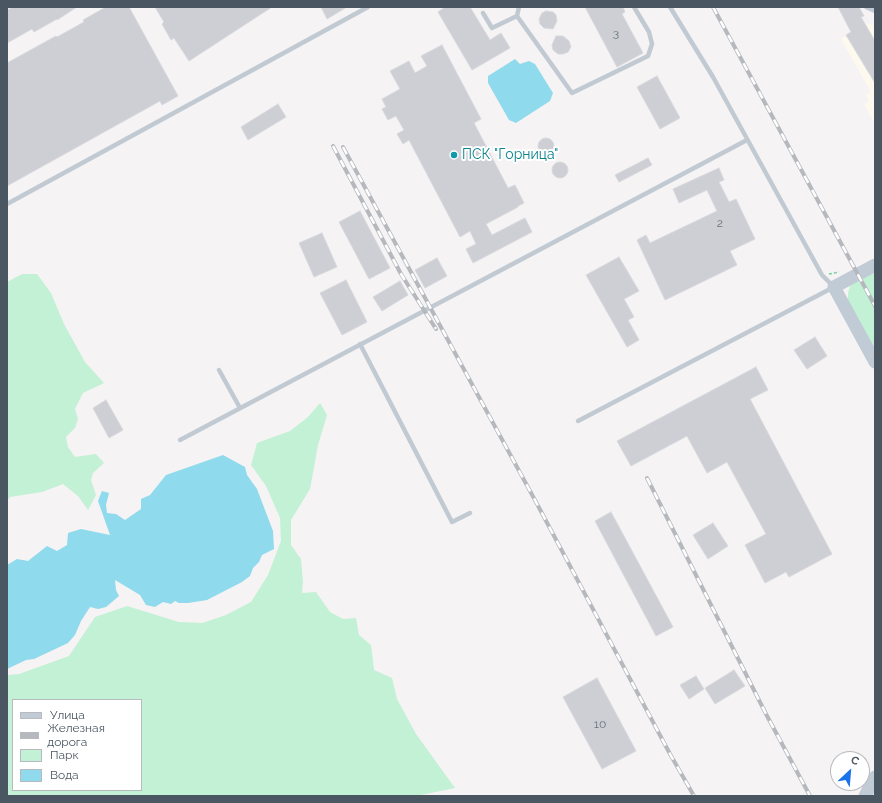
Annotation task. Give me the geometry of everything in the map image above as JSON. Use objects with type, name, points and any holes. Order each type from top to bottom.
[{"type":"street","points":[[875,265],[834,287],[875,362]]},
{"type":"street","points":[[865,796],[875,777]]},
{"type":"lane","points":[[7,204],[368,7]]},
{"type":"lane","points":[[519,7],[517,16],[572,92],[648,56],[652,44],[649,32],[634,7]]},
{"type":"lane","points":[[578,421],[834,287],[822,275],[713,77],[670,7]]},
{"type":"lane","points":[[866,7],[875,11]]},
{"type":"lane","points":[[483,13],[492,28],[517,16]]},
{"type":"lane","points":[[180,440],[747,140]]},
{"type":"lane","points":[[360,344],[452,522],[470,513]]},
{"type":"lane","points":[[219,370],[240,408]]},
{"type":"shaded area","points":[[865,24],[875,25],[875,124],[864,104],[869,101],[866,95],[871,92],[841,39]]},
{"type":"green space","points":[[875,269],[875,352],[848,301],[848,293],[850,286],[856,280]]},
{"type":"green space","points":[[22,274],[37,274],[51,293],[64,324],[85,362],[104,383],[83,393],[75,409],[78,419],[75,428],[66,437],[68,447],[75,457],[96,454],[104,463],[93,473],[91,480],[96,495],[88,510],[78,496],[63,484],[42,492],[10,497],[7,501],[7,282]]},
{"type":"green space","points":[[320,403],[327,415],[318,445],[310,489],[291,520],[291,545],[301,559],[303,582],[302,593],[316,592],[330,612],[343,619],[356,618],[359,635],[371,645],[374,670],[392,678],[397,699],[416,734],[455,788],[416,796],[7,796],[7,675],[19,674],[69,656],[95,617],[127,606],[179,622],[202,623],[226,615],[251,602],[268,575],[281,541],[280,518],[266,486],[251,465],[257,443],[290,431],[308,417]]},
{"type":"water","points":[[515,59],[520,64],[529,61],[535,64],[553,93],[550,101],[516,123],[509,120],[488,83],[488,76]]},
{"type":"water","points":[[223,455],[245,467],[247,475],[257,489],[273,531],[274,549],[262,555],[259,562],[253,568],[250,576],[242,582],[207,600],[188,603],[179,603],[175,601],[171,604],[163,602],[155,607],[146,605],[140,595],[115,580],[116,590],[119,596],[106,607],[98,609],[90,607],[81,621],[75,635],[68,643],[34,659],[26,660],[7,669],[7,565],[17,559],[28,561],[47,546],[57,551],[67,545],[68,533],[81,529],[110,535],[98,501],[102,491],[109,493],[106,505],[107,513],[116,514],[125,520],[141,509],[141,499],[150,495],[166,475]]},
{"type":"building","points":[[13,7],[77,7],[34,32],[32,29],[7,43],[7,10]]},
{"type":"building","points":[[106,7],[129,7],[178,96],[162,105],[160,101],[7,186],[7,63],[84,22],[83,20]]},
{"type":"building","points":[[155,7],[272,7],[189,61],[174,38],[171,40],[162,24],[164,22]]},
{"type":"building","points":[[321,7],[347,7],[327,19]]},
{"type":"building","points":[[445,7],[470,7],[490,40],[501,33],[510,48],[472,70],[438,12]]},
{"type":"building","points":[[585,7],[623,7],[625,12],[622,14],[643,53],[617,67]]},
{"type":"building","points":[[838,7],[859,7],[864,16],[861,17],[875,41],[875,83],[846,35],[851,32]]},
{"type":"building","points":[[546,11],[553,12],[556,15],[557,21],[553,29],[544,28],[540,24],[539,19],[542,13]]},
{"type":"building","points":[[556,36],[563,36],[569,41],[571,47],[568,52],[558,54],[553,50],[552,45]]},
{"type":"building","name":"ПСК \"Горница\"","points":[[442,45],[481,119],[474,123],[508,188],[515,185],[524,203],[486,224],[492,235],[525,218],[532,232],[473,263],[466,249],[476,244],[470,231],[460,237],[409,140],[403,144],[397,134],[404,130],[396,116],[388,120],[382,109],[386,107],[382,99],[400,89],[390,71],[409,61],[415,73],[427,66],[421,56]]},
{"type":"building","points":[[657,76],[680,118],[660,129],[637,87]]},
{"type":"building","points":[[278,104],[286,117],[248,140],[241,127]]},
{"type":"building","points":[[546,138],[553,143],[554,146],[549,153],[546,154],[539,149],[538,146],[543,139]]},
{"type":"building","points":[[648,158],[652,165],[619,182],[615,175]]},
{"type":"building","points":[[560,162],[567,167],[568,170],[563,177],[560,178],[553,173],[552,170],[557,163]]},
{"type":"building","points":[[719,168],[724,180],[719,182],[729,202],[736,199],[755,239],[730,251],[737,265],[665,300],[637,240],[646,235],[650,243],[717,211],[707,190],[679,203],[673,189]]},
{"type":"building","points":[[360,211],[390,268],[369,279],[339,222]]},
{"type":"building","points":[[322,233],[337,267],[314,277],[299,243]]},
{"type":"building","points":[[619,257],[639,291],[624,299],[634,317],[628,320],[639,340],[627,347],[586,275]]},
{"type":"building","points":[[437,258],[447,276],[425,288],[415,270]]},
{"type":"building","points":[[346,280],[367,322],[342,335],[320,293]]},
{"type":"building","points":[[400,281],[408,295],[382,311],[373,297]]},
{"type":"building","points":[[815,337],[827,356],[807,369],[794,350]]},
{"type":"building","points":[[756,367],[768,390],[750,399],[832,554],[789,577],[786,572],[765,583],[745,545],[766,534],[727,462],[707,473],[687,436],[631,466],[617,441]]},
{"type":"building","points":[[106,400],[123,430],[109,438],[93,408]]},
{"type":"building","points":[[611,512],[673,627],[656,636],[595,521]]},
{"type":"building","points":[[713,523],[728,546],[708,559],[693,535]]},
{"type":"building","points":[[734,670],[745,686],[715,704],[705,688]]},
{"type":"building","points":[[696,676],[704,689],[689,699],[680,685]]},
{"type":"building","points":[[597,678],[636,751],[602,769],[563,697]]},
{"type":"railway","points":[[713,7],[875,306]]},
{"type":"railway","points":[[333,146],[401,274],[436,329]]},
{"type":"railway","points":[[343,147],[694,796]]},
{"type":"railway","points":[[647,478],[766,714],[810,796]]},
{"type":"place","name":"ПСК \"Горница\"","points":[[454,155]]}]
